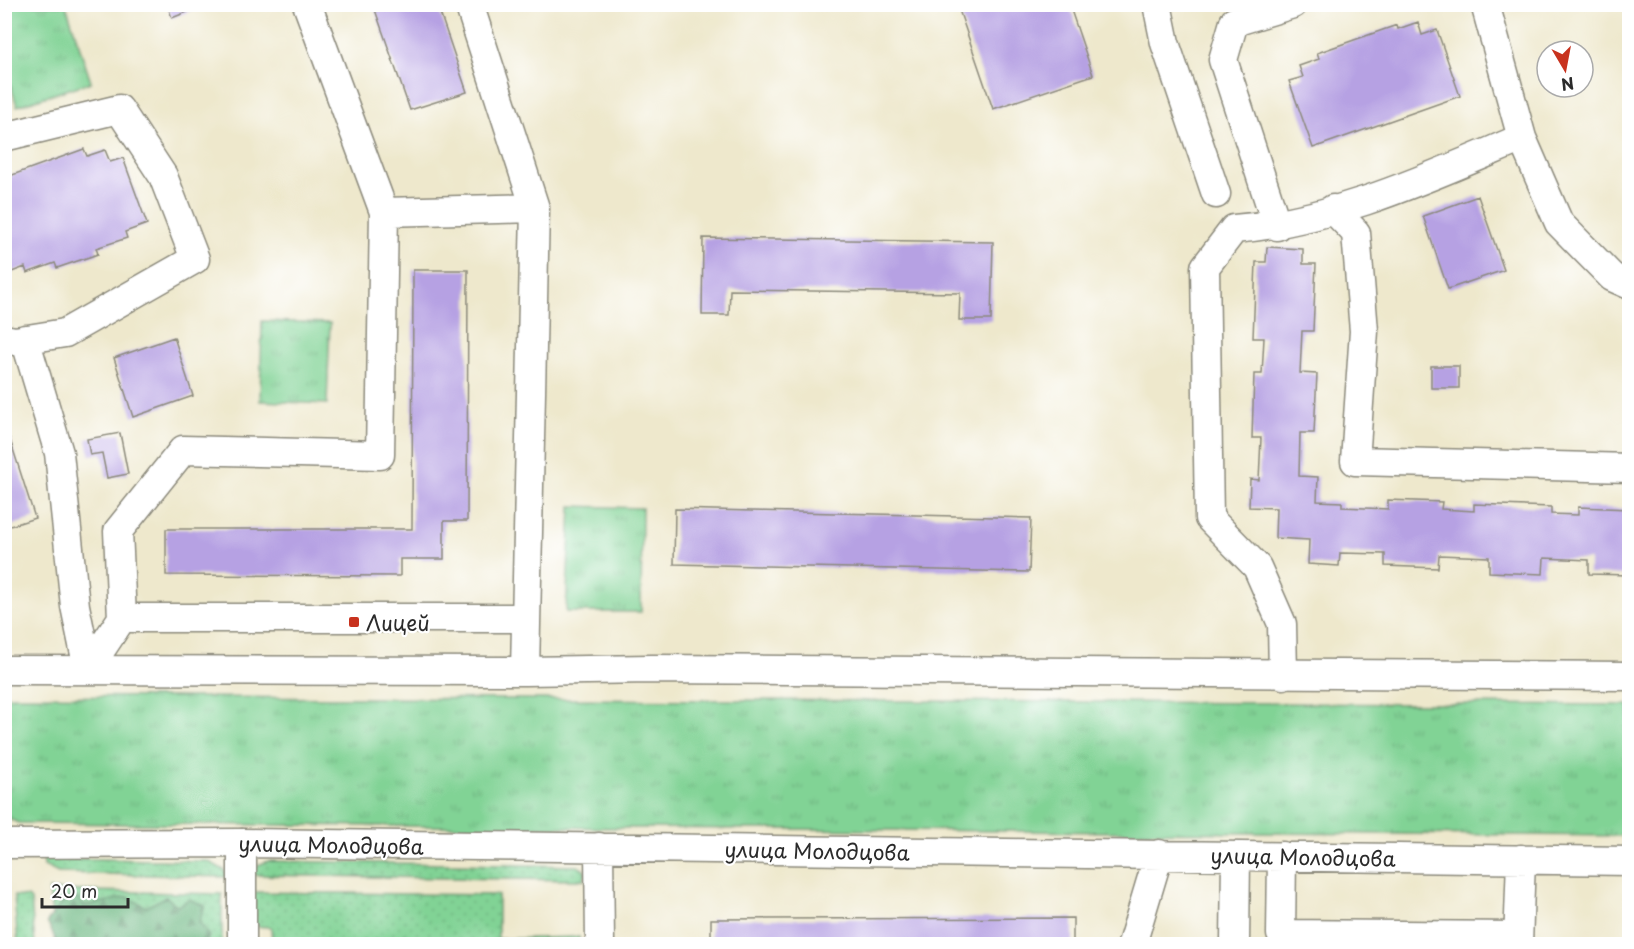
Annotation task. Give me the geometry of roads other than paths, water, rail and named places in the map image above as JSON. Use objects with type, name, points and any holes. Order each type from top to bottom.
[{"type":"street","points":[[88,669],[122,618],[118,531],[183,450],[380,455],[384,212],[307,4]]},
{"type":"street","points":[[469,4],[535,208],[525,671]]},
{"type":"street","points":[[1157,4],[1165,43],[1216,194]]},
{"type":"street","points":[[1277,226],[1223,60],[1234,22],[1293,4]]},
{"type":"street","points":[[1485,4],[1522,138],[1558,223],[1612,277],[1629,285]]},
{"type":"street","points":[[4,137],[119,109],[163,176],[195,259],[65,333],[15,339],[59,453],[75,606],[88,669]]},
{"type":"street","points":[[1283,675],[1282,624],[1257,567],[1209,518],[1205,267],[1234,229],[1277,226],[1333,209],[1377,199],[1522,138]]},
{"type":"street","points":[[384,212],[535,208]]},
{"type":"street","points":[[1333,209],[1356,233],[1364,331],[1355,461],[1629,468]]},
{"type":"street","points":[[122,618],[525,618]]},
{"type":"street","points":[[4,670],[525,671],[651,669],[1629,676]]},
{"type":"street","points":[[242,843],[242,945]]},
{"type":"street","name":"улица Молодцова","points":[[4,844],[242,843],[1629,861]]},
{"type":"street","points":[[599,847],[600,945]]},
{"type":"street","points":[[1132,945],[1159,854]]},
{"type":"street","points":[[1235,945],[1236,856]]},
{"type":"street","points":[[1282,856],[1281,934],[1518,940],[1521,859]]},
{"type":"place","name":"Лицей","points":[[354,622]]}]
